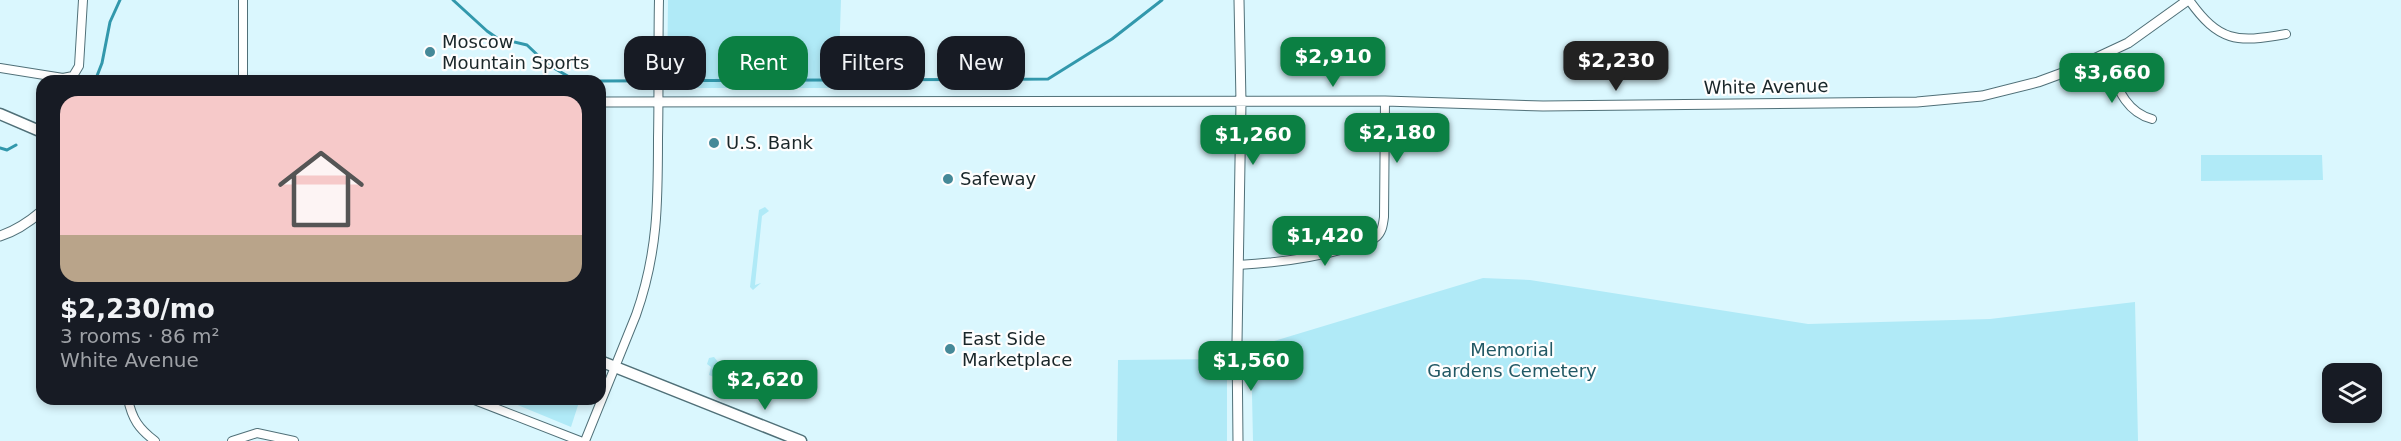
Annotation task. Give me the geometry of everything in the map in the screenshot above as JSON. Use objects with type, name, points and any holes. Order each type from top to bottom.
[{"type":"main road","points":[[0,114],[36,129]]},
{"type":"main road","points":[[606,363],[801,441]]},
{"type":"street","points":[[72,75],[76,72],[80,56],[83,0]]},
{"type":"street","points":[[243,0],[243,75]]},
{"type":"street","points":[[606,389],[643,295],[656,240],[659,98],[658,0]]},
{"type":"street","points":[[1238,441],[1241,102],[1239,0]]},
{"type":"street","points":[[2189,0],[2204,21],[2217,32],[2227,36],[2264,38],[2286,34]]},
{"type":"street","name":"White Avenue","points":[[606,102],[659,98],[1385,101],[1543,106],[1953,100],[2010,90],[2038,82],[2104,55],[2135,38],[2189,0]]},
{"type":"street","points":[[2104,55],[2126,103],[2138,114],[2152,119]]},
{"type":"street","points":[[0,68],[48,75]]},
{"type":"street","points":[[1238,265],[1289,262],[1321,255],[1377,237],[1383,225],[1385,101]]},
{"type":"street","points":[[0,236],[10,233],[36,216]]},
{"type":"street","points":[[129,405],[132,417],[142,431],[155,441]]},
{"type":"street","points":[[487,405],[580,441]]},
{"type":"street","points":[[585,441],[600,405]]},
{"type":"street","points":[[232,441],[257,433],[294,441]]},
{"type":"green space","points":[[668,0],[841,0],[840,36],[820,36],[820,88],[808,88],[808,36],[718,36],[718,88],[706,88],[706,36],[668,36]]},
{"type":"green space","points":[[2201,155],[2322,155],[2323,180],[2201,181]]},
{"type":"green space","points":[[765,207],[769,211],[762,216],[755,285],[761,283],[753,290],[750,287],[759,210]]},
{"type":"green space","name":"Memorial Gardens Cemetery","points":[[1483,278],[1530,280],[1808,324],[1990,319],[2135,302],[2138,441],[1253,441],[1251,348]]},
{"type":"green space","points":[[714,357],[719,363],[714,377],[709,375],[711,367],[707,364],[709,358]]},
{"type":"green space","points":[[1227,359],[1227,441],[1117,441],[1118,360]]},
{"type":"green space","points":[[746,370],[751,373],[751,380],[744,381],[739,394],[733,391],[740,374]]},
{"type":"green space","points":[[518,405],[578,405],[571,427]]},
{"type":"waterway","points":[[97,75],[110,22],[120,0]]},
{"type":"waterway","points":[[453,0],[497,38],[527,45],[547,64],[566,75]]},
{"type":"waterway","points":[[606,81],[1048,79],[1112,39],[1162,0]]},
{"type":"waterway","points":[[0,148],[7,150],[16,145]]},
{"type":"place","name":"Moscow Mountain Sports","points":[[430,52]]},
{"type":"place","name":"U.S. Bank","points":[[714,143]]},
{"type":"place","name":"Safeway","points":[[948,179]]},
{"type":"place","name":"East Side Marketplace","points":[[950,349]]}]
